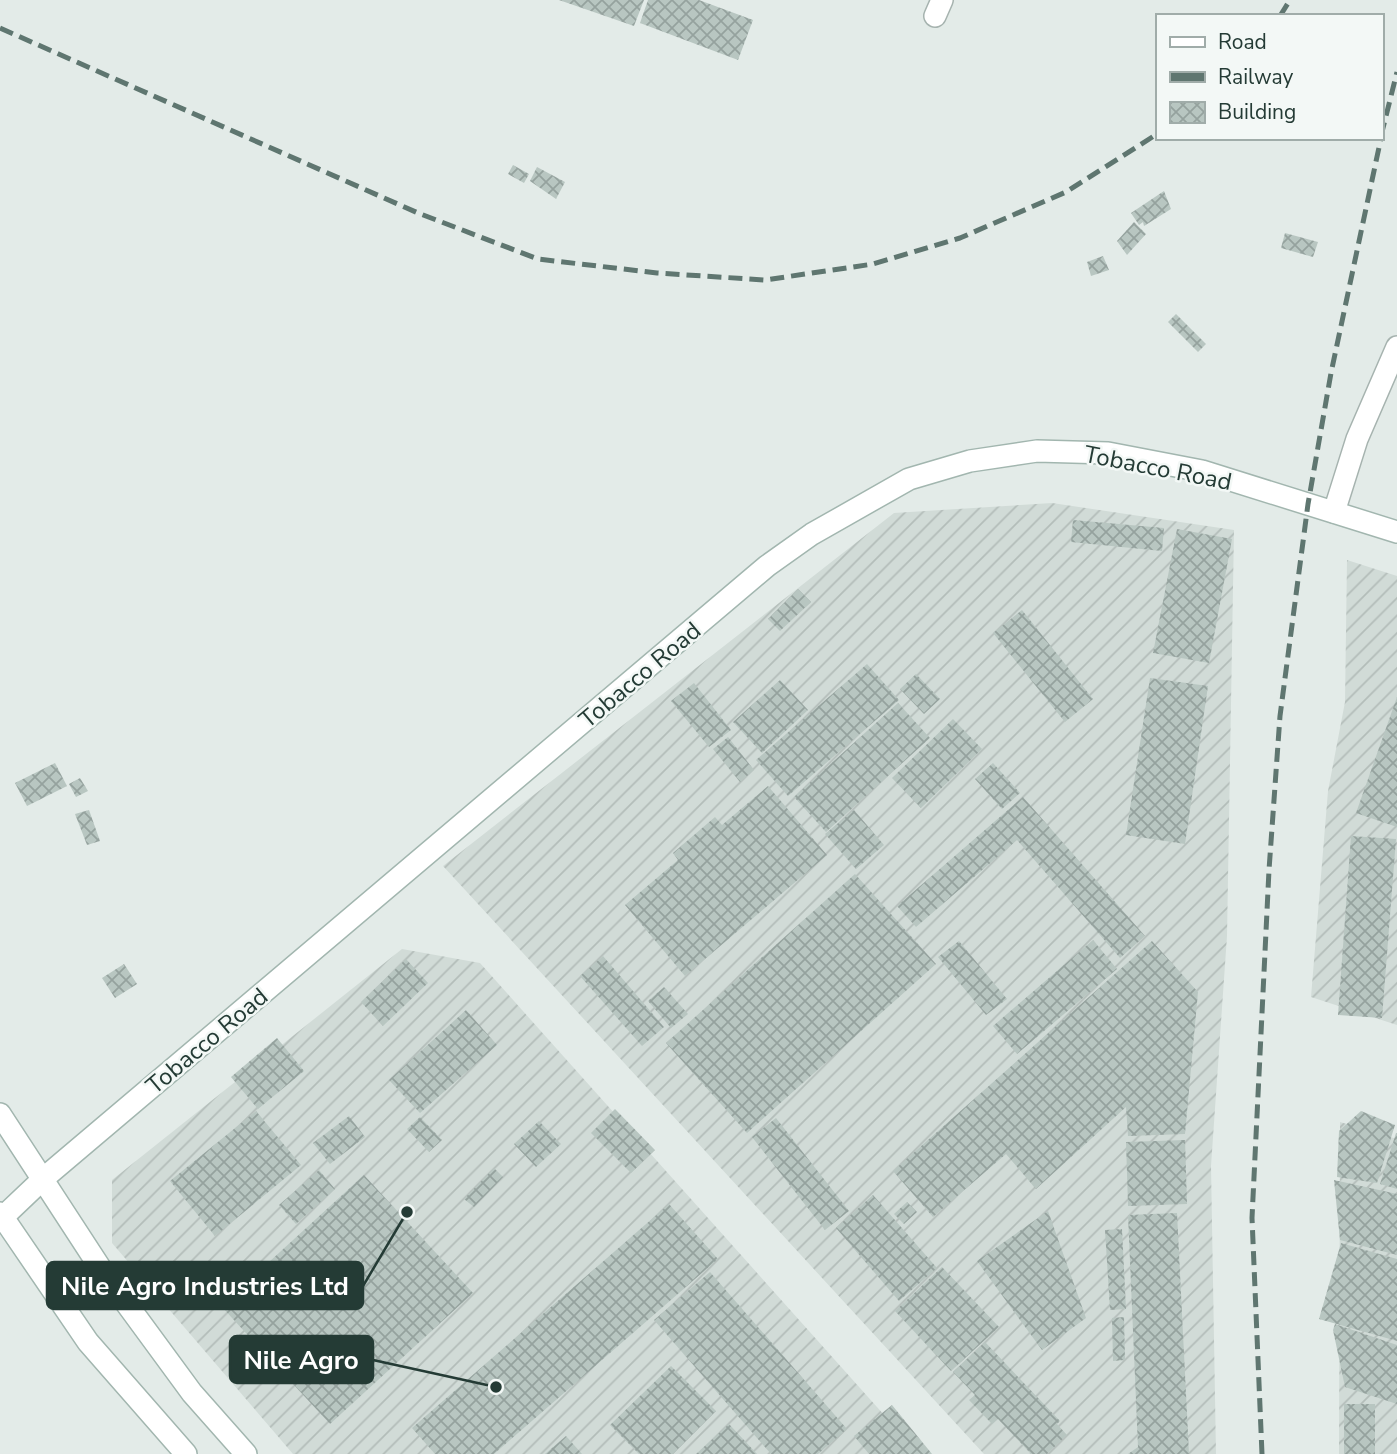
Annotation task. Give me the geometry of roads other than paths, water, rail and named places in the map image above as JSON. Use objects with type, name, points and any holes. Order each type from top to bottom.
[{"type":"street","points":[[1334,512],[1357,439],[1397,346]]},
{"type":"street","name":"Tobacco Road","points":[[1,1215],[767,566],[812,534],[909,480],[970,461],[1037,451],[1108,453],[1202,471],[1397,532]]},
{"type":"street","points":[[0,1114],[101,1269],[192,1393],[246,1454]]},
{"type":"street","points":[[1,1215],[88,1342],[186,1454]]},
{"type":"railway","points":[[1281,14],[1290,0]]},
{"type":"railway","points":[[0,28],[418,213],[538,259],[657,273],[765,280],[873,264],[960,238],[1066,192],[1156,135]]},
{"type":"railway","points":[[1383,128],[1397,72]]},
{"type":"railway","points":[[1262,1454],[1252,1218],[1269,870],[1280,716],[1308,504],[1331,373],[1381,140]]},
{"type":"place","name":"Nile Agro Industries Ltd","points":[[407,1212]]},
{"type":"place","name":"Nile Agro","points":[[496,1387]]}]
